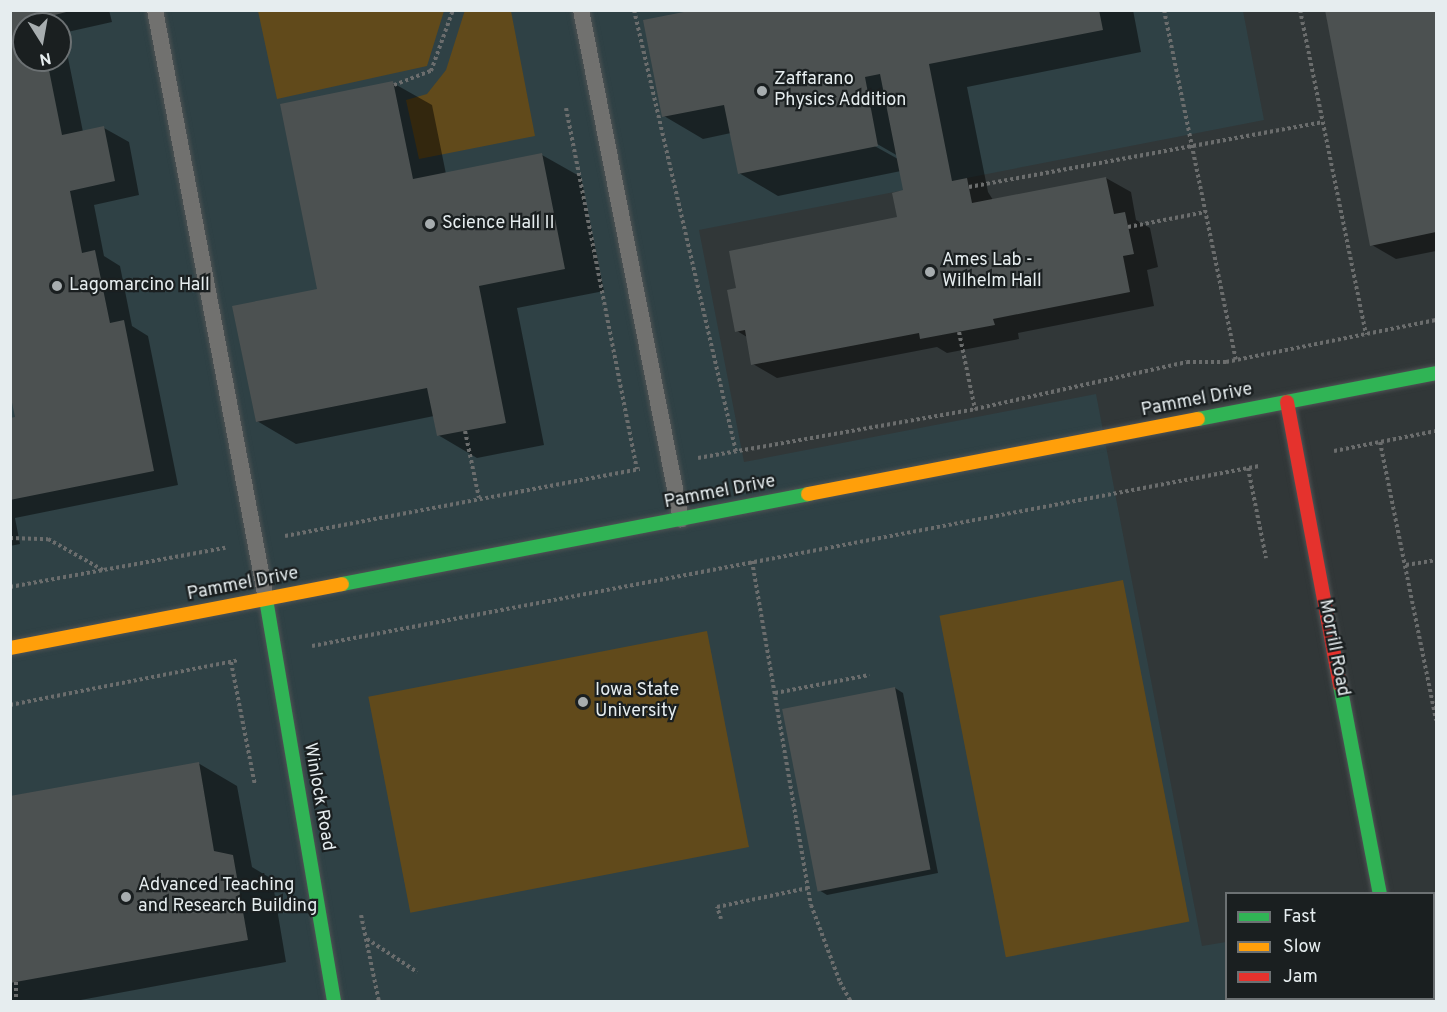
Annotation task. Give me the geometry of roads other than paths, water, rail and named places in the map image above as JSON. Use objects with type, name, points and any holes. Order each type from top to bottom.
[{"type":"street","name":"Pammel Drive","points":[[10,648],[1437,373]]},
{"type":"street","name":"Morrill Road","points":[[1287,402],[1380,892]]},
{"type":"street","name":"Winlock Road","points":[[266,599],[334,1002]]},
{"type":"lane","points":[[155,10],[266,599]]},
{"type":"lane","points":[[581,10],[681,519]]},
{"type":"place","name":"Zaffarano Physics Addition","points":[[762,91]]},
{"type":"place","name":"Science Hall II","points":[[430,224]]},
{"type":"place","name":"Ames Lab - Wilhelm Hall","points":[[930,272]]},
{"type":"place","name":"Lagomarcino Hall","points":[[57,286]]},
{"type":"place","name":"Iowa State University","points":[[583,702]]},
{"type":"place","name":"Advanced Teaching and Research Building","points":[[126,897]]}]
